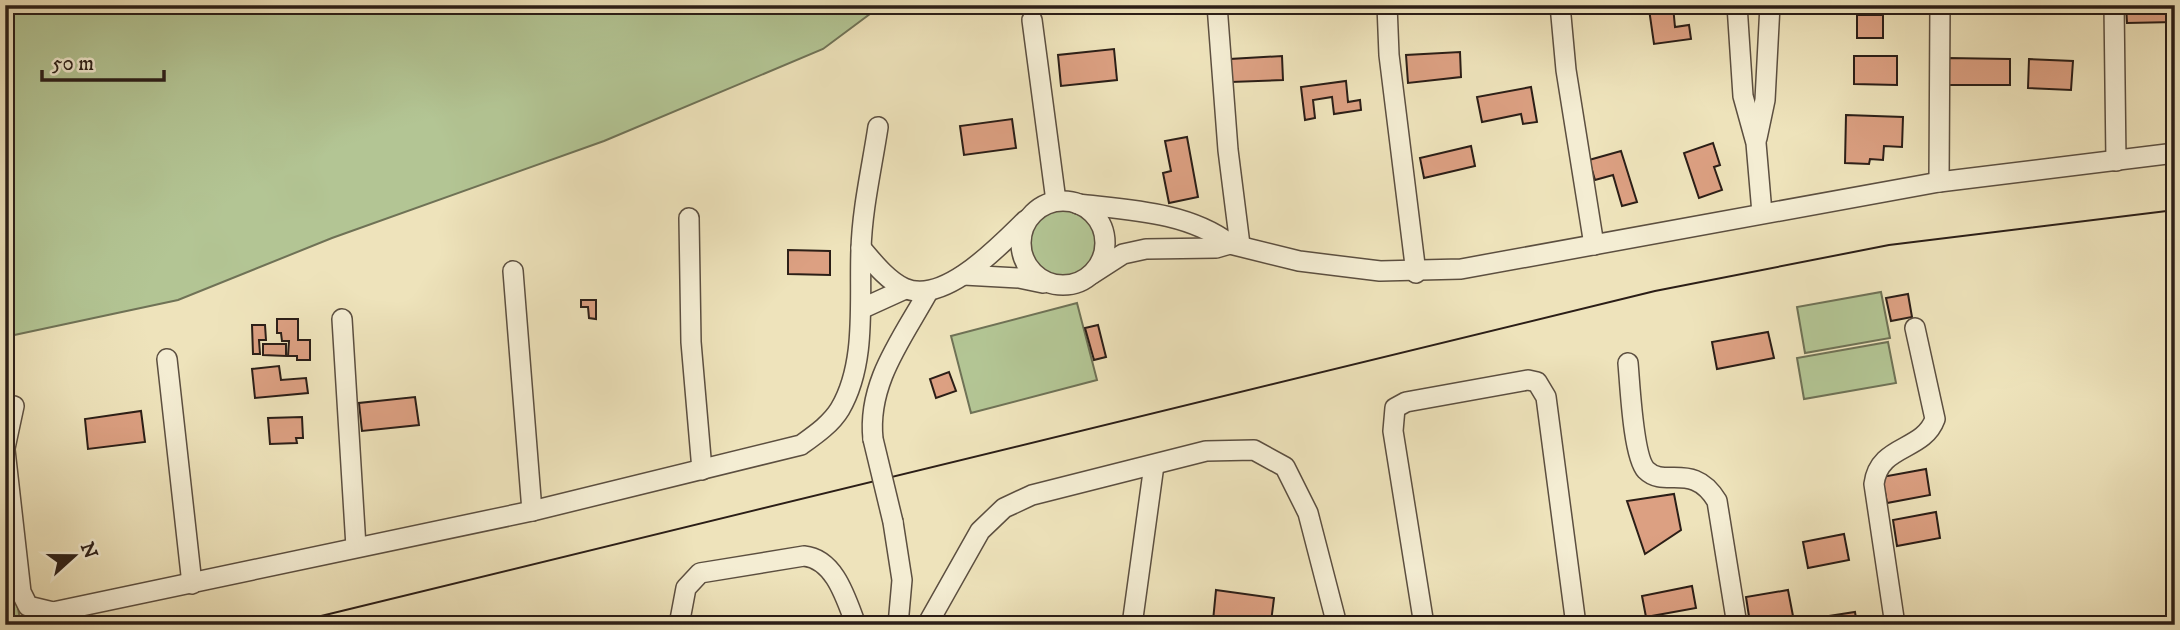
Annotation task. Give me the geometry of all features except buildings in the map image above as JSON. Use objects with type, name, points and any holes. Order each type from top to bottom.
[{"type":"street","points":[[1217,5],[1235,244]]},
{"type":"street","points":[[1387,5],[1390,55],[1416,273]]},
{"type":"street","points":[[1560,5],[1566,70],[1594,245]]},
{"type":"street","points":[[1737,5],[1743,96],[1756,143],[1762,213]]},
{"type":"street","points":[[1756,143],[1765,100],[1770,5]]},
{"type":"street","points":[[1938,182],[1940,5]]},
{"type":"street","points":[[2113,5],[2116,161]]},
{"type":"street","points":[[1032,20],[1056,201]]},
{"type":"street","points":[[15,406],[5,449],[22,592],[28,606],[53,612],[532,511],[801,445],[825,428],[840,410],[852,378],[861,309],[860,248],[878,127]]},
{"type":"street","points":[[860,248],[888,277],[905,289],[928,292],[964,275],[1041,206],[1056,201],[1140,211],[1192,223],[1235,244],[1299,261],[1416,273],[1461,269],[1938,182],[2175,153]]},
{"type":"street","points":[[1078,204],[1099,222],[1104,235],[1105,249],[1093,274]]},
{"type":"street","points":[[1029,217],[1020,243],[1022,257],[1029,269],[1052,285]]},
{"type":"street","points":[[690,218],[691,342],[702,470]]},
{"type":"street","points":[[964,275],[1019,278],[1052,285],[1073,284],[1123,254],[1146,248],[1216,248],[1235,244]]},
{"type":"street","points":[[513,271],[532,511]]},
{"type":"street","points":[[861,309],[905,289]]},
{"type":"street","points":[[898,625],[902,593],[893,522],[873,439],[871,417],[886,366],[928,292]]},
{"type":"street","points":[[342,319],[356,547]]},
{"type":"street","points":[[1895,625],[1874,484],[1876,471],[1882,461],[1925,435],[1935,419],[1915,328]]},
{"type":"street","points":[[167,359],[192,584]]},
{"type":"street","points":[[1628,363],[1635,432],[1643,465],[1651,474],[1699,480],[1709,487],[1717,501],[1737,625]]},
{"type":"street","points":[[1424,625],[1393,431],[1395,408],[1406,402],[1528,380],[1538,382],[1546,397],[1576,625]]},
{"type":"street","points":[[927,625],[980,531],[1004,508],[1032,495],[1206,452],[1233,449],[1254,450],[1285,467],[1308,513],[1337,625]]},
{"type":"street","points":[[1132,625],[1154,465]]},
{"type":"street","points":[[679,625],[686,588],[700,573],[804,556],[814,557],[829,569],[856,625]]},
{"type":"street","points":[[1326,625],[1333,605]]},
{"type":"green space","points":[[5,5],[882,5],[823,49],[604,141],[332,238],[178,300],[5,337]]},
{"type":"green space","points":[[1063,208],[1088,218],[1098,243],[1088,268],[1063,278],[1038,268],[1028,243],[1038,218]]},
{"type":"green space","points":[[1881,292],[1890,338],[1805,353],[1797,307]]},
{"type":"green space","points":[[1077,303],[1097,380],[971,413],[951,336]]},
{"type":"green space","points":[[1888,342],[1896,383],[1804,399],[1797,358]]},
{"type":"green space","points":[[5,535],[21,625],[5,625]]},
{"type":"tram line","points":[[284,625],[1655,291],[1889,245],[2175,210]]}]
